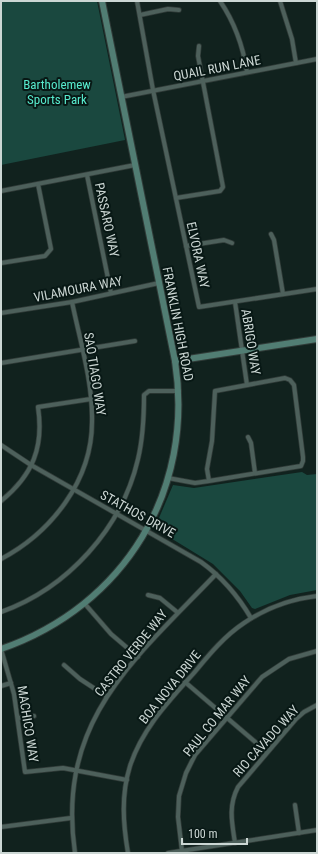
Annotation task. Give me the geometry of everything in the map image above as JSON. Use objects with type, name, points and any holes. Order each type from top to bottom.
[{"type":"street","name":"FRANKLIN HIGH ROAD","points":[[1,649],[42,632],[85,604],[119,570],[146,530],[159,504],[168,478],[177,435],[179,390],[175,361],[102,1]]},
{"type":"street","name":"ELVORA WAY","points":[[137,1],[153,90],[199,307],[317,289]]},
{"type":"street","points":[[220,1],[237,32],[247,72]]},
{"type":"street","points":[[280,1],[292,39],[296,63]]},
{"type":"street","points":[[140,15],[168,9],[179,10]]},
{"type":"street","points":[[176,198],[220,191],[223,187],[198,56],[198,46]]},
{"type":"street","name":"QUAIL RUN LANE","points":[[121,97],[317,59]]},
{"type":"street","points":[[1,191],[135,165]]},
{"type":"street","name":"PASSARO WAY","points":[[87,175],[111,293]]},
{"type":"street","points":[[1,263],[45,256],[51,249],[38,184]]},
{"type":"street","points":[[272,234],[284,294]]},
{"type":"street","points":[[186,246],[224,240],[232,242]]},
{"type":"street","name":"VILAMOURA WAY","points":[[1,313],[72,302],[159,283]]},
{"type":"street","name":"SAO TIAGO WAY","points":[[1,559],[22,546],[42,530],[62,507],[74,489],[84,467],[91,440],[91,399],[72,302]]},
{"type":"street","name":"ABRIGO WAY","points":[[235,302],[247,385]]},
{"type":"street","points":[[175,361],[317,339]]},
{"type":"street","points":[[1,363],[134,341]]},
{"type":"street","points":[[168,478],[189,482],[209,481],[300,466],[303,462],[294,385],[290,380],[285,378],[215,392],[212,440],[207,469],[209,481]]},
{"type":"street","points":[[1,612],[31,599],[64,576],[97,542],[116,514],[127,492],[138,459],[144,424],[144,395],[149,391],[179,390]]},
{"type":"street","points":[[1,501],[13,490],[36,456],[40,438],[38,407],[91,399]]},
{"type":"street","points":[[248,437],[251,443],[255,473]]},
{"type":"street","name":"STATHOS DRIVE","points":[[1,445],[31,465],[201,562],[233,591],[251,618]]},
{"type":"street","name":"CASTRO VERDE WAY","points":[[75,853],[71,818],[72,791],[85,737],[106,696],[177,612],[216,574]]},
{"type":"street","points":[[148,595],[166,602],[177,612]]},
{"type":"street","name":"BOA NOVA DRIVE","points":[[128,853],[123,818],[127,780],[136,752],[147,730],[185,682],[226,637],[251,618],[286,603],[317,596]]},
{"type":"street","points":[[85,604],[111,634],[138,657]]},
{"type":"street","name":"MACHICO WAY","points":[[1,649],[11,683],[18,718],[25,772],[54,768],[76,770],[127,780]]},
{"type":"street","name":"PAUL CO MAR WAY","points":[[182,851],[178,808],[183,781],[195,755],[256,683],[289,659],[317,651]]},
{"type":"street","points":[[64,665],[80,679],[106,696]]},
{"type":"street","points":[[185,682],[267,752]]},
{"type":"street","points":[[1,686],[11,683]]},
{"type":"street","name":"RIO CAVADO WAY","points":[[235,843],[231,818],[234,797],[243,780],[300,715],[317,705]]},
{"type":"street","points":[[18,718],[34,716]]},
{"type":"street","points":[[295,805],[299,833]]},
{"type":"street","points":[[1,827],[71,818]]},
{"type":"street","points":[[168,853],[317,830]]},
{"type":"green space","name":"Bartholemew Sports Park","points":[[1,1],[97,1],[125,140],[1,165]]},
{"type":"green space","points":[[302,472],[307,475],[317,474],[317,590],[290,595],[255,609],[252,608],[240,591],[213,564],[156,529],[156,525],[173,485],[194,488]]}]
